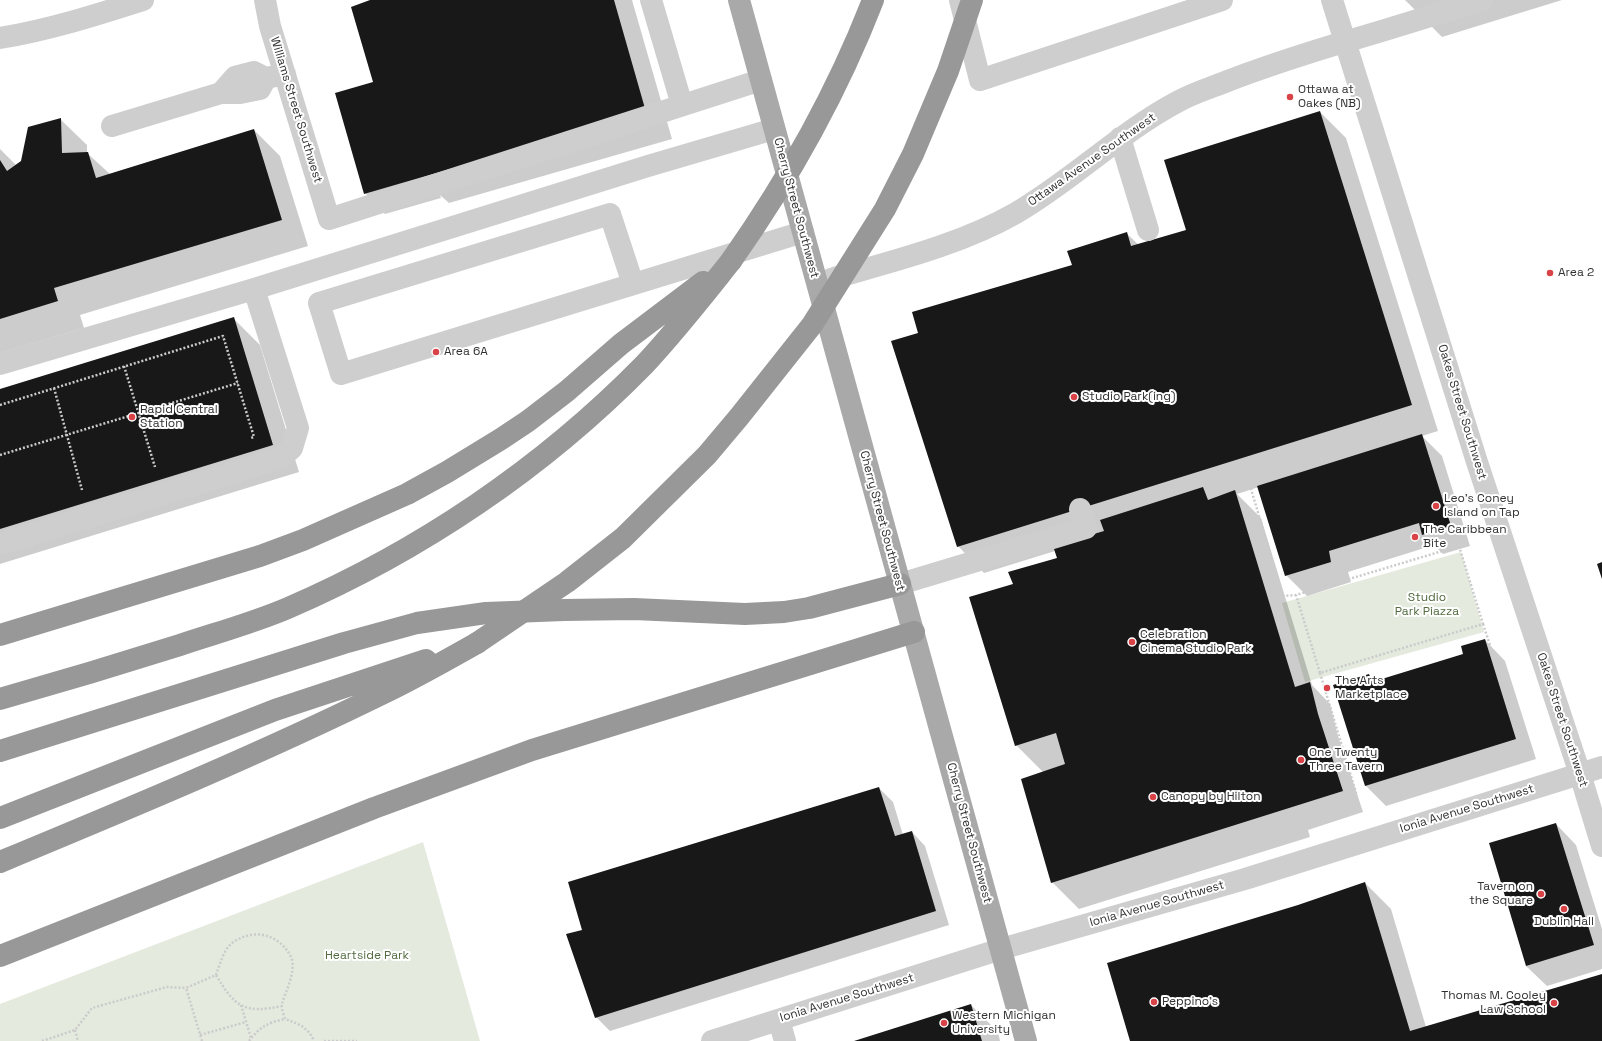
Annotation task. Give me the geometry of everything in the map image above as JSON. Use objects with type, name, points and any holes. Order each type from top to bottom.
[{"type":"highway","points":[[0,700],[202,638],[287,608],[386,561],[428,537],[501,487],[548,452],[604,403],[645,364],[685,318],[731,261],[776,195],[796,161],[856,45],[873,0]]},
{"type":"highway","points":[[0,862],[169,791],[388,692],[477,643],[567,582],[623,538],[707,455],[812,325],[885,209],[914,154],[948,71],[972,0]]},
{"type":"highway","points":[[0,635],[260,556],[303,540],[407,494],[454,468],[528,421],[567,391],[621,344],[731,261]]},
{"type":"highway","points":[[0,751],[344,643],[417,623],[486,613],[564,610],[634,609],[745,614],[784,612],[809,608],[900,584]]},
{"type":"highway","points":[[0,956],[340,822],[525,752],[914,632]]},
{"type":"highway","points":[[0,818],[275,710],[477,643]]},
{"type":"main road","name":"Cherry Street Southwest","points":[[739,0],[1026,1041]]},
{"type":"street","points":[[0,38],[32,33],[143,0]]},
{"type":"street","name":"Williams Street Southwest","points":[[264,0],[270,26],[276,76],[329,219],[682,105]]},
{"type":"street","points":[[651,0],[682,105],[761,80]]},
{"type":"street","points":[[960,0],[980,80],[1222,0]]},
{"type":"street","name":"Oakes Street Southwest","points":[[1332,0],[1477,462],[1580,774],[1602,846]]},
{"type":"street","name":"Ottawa Avenue Southwest","points":[[817,283],[894,261],[950,242],[993,225],[1045,194],[1120,138],[1180,101],[1207,89],[1282,61],[1482,0]]},
{"type":"street","points":[[112,126],[221,93],[235,77],[254,72],[276,76]]},
{"type":"street","points":[[0,364],[254,289],[640,168],[774,129]]},
{"type":"street","points":[[1120,138],[1148,230]]},
{"type":"street","points":[[633,284],[610,214],[319,304],[340,374],[803,232]]},
{"type":"street","points":[[0,544],[281,458],[292,448],[298,428],[254,289]]},
{"type":"street","points":[[900,584],[1086,528],[1082,514]]},
{"type":"street","name":"Ionia Avenue Southwest","points":[[712,1041],[1001,949],[1245,879],[1602,767]]},
{"type":"street","points":[[779,1020],[785,1041]]},
{"type":"path","points":[[0,405],[223,336],[254,437],[246,439]]},
{"type":"path","points":[[124,366],[155,467]]},
{"type":"path","points":[[0,455],[238,383]]},
{"type":"path","points":[[54,388],[82,490]]},
{"type":"path","points":[[1082,514],[1245,470],[1420,416]]},
{"type":"path","points":[[148,470],[162,465]]},
{"type":"path","points":[[1245,470],[1283,596],[1296,595],[1459,546],[1523,745]]},
{"type":"path","points":[[75,492],[90,487]]},
{"type":"path","points":[[1296,595],[1357,796]]},
{"type":"path","points":[[1320,673],[1483,624]]},
{"type":"path","points":[[282,1006],[266,1009],[249,1009],[235,1001],[225,990],[216,975],[222,956],[234,941],[256,933],[276,939],[292,958],[292,977],[282,1006],[285,1019]]},
{"type":"path","points":[[42,1041],[75,1030],[92,1008],[167,987],[186,988],[216,975]]},
{"type":"path","points":[[186,988],[202,1041]]},
{"type":"path","points":[[241,1004],[250,1040]]},
{"type":"path","points":[[250,1040],[257,1030],[272,1022],[285,1019],[301,1024],[311,1033],[314,1041]]},
{"type":"path","points":[[200,1035],[246,1022]]},
{"type":"path","points":[[75,1030],[78,1041]]},
{"type":"path","points":[[324,1041],[357,1041]]},
{"type":"green space","name":"Studio Park Piazza","points":[[1461,552],[1484,632],[1305,682],[1282,603]]},
{"type":"green space","name":"Heartside Park","points":[[423,842],[480,1041],[0,1041],[0,1004]]},
{"type":"building","points":[[370,0],[614,0],[646,112],[364,194],[335,93],[373,82],[351,7]]},
{"type":"building","points":[[1320,111],[1412,405],[957,547],[891,341],[918,333],[912,312],[1072,265],[1067,251],[1127,232],[1131,246],[1186,230],[1164,160]]},
{"type":"building","points":[[61,118],[62,153],[88,152],[96,178],[254,129],[282,220],[54,288],[58,301],[0,319],[0,160],[7,171],[21,161],[28,127]]},
{"type":"building","name":"Rapid Central Station","points":[[234,317],[273,445],[0,529],[0,389]]},
{"type":"building","points":[[1422,434],[1451,526],[1422,535],[1419,523],[1329,551],[1331,562],[1285,576],[1257,486]]},
{"type":"building","name":"Celebration Cinema Studio Park","points":[[1203,487],[1208,500],[1235,490],[1295,687],[1310,682],[1318,714],[1343,791],[1051,883],[1021,779],[1065,764],[1056,733],[1015,746],[969,597],[1013,584],[1008,572],[1057,558],[1053,546],[1104,531],[1100,520]]},
{"type":"building","points":[[1602,562],[1602,579],[1597,564]]},
{"type":"building","points":[[1485,639],[1516,739],[1365,786],[1333,685],[1369,674],[1372,682],[1463,654],[1461,646]]},
{"type":"building","points":[[879,787],[895,836],[912,831],[936,911],[595,1018],[566,934],[582,930],[568,882]]},
{"type":"building","name":"Tavern on the Square","points":[[1556,823],[1594,945],[1526,966],[1489,843]]},
{"type":"building","points":[[1365,882],[1410,1031],[1602,974],[1602,1041],[1130,1041],[1107,963],[1298,905]]},
{"type":"building","name":"Western Michigan University","points":[[971,1004],[982,1041],[854,1041]]},
{"type":"place","name":"Ottawa at Oakes (NB)","points":[[1290,97]]},
{"type":"place","name":"Area 2","points":[[1550,273]]},
{"type":"place","name":"Area 6A","points":[[436,352]]},
{"type":"place","name":"Studio Park(ing)","points":[[1074,397]]},
{"type":"place","name":"Rapid Central Station","points":[[132,417]]},
{"type":"place","name":"Leo's Coney Island on Tap","points":[[1436,506]]},
{"type":"place","name":"The Caribbean Bite","points":[[1415,537]]},
{"type":"place","name":"Celebration Cinema Studio Park","points":[[1132,642]]},
{"type":"place","name":"The Arts Marketplace","points":[[1327,688]]},
{"type":"place","name":"One Twenty Three Tavern","points":[[1301,760]]},
{"type":"place","name":"Canopy by Hilton","points":[[1153,797]]},
{"type":"place","name":"Tavern on the Square","points":[[1541,894]]},
{"type":"place","name":"Dublin Hall","points":[[1564,909]]},
{"type":"place","name":"Peppino's","points":[[1154,1002]]},
{"type":"place","name":"Thomas M. Cooley Law School","points":[[1554,1003]]},
{"type":"place","name":"Western Michigan University","points":[[944,1023]]}]
